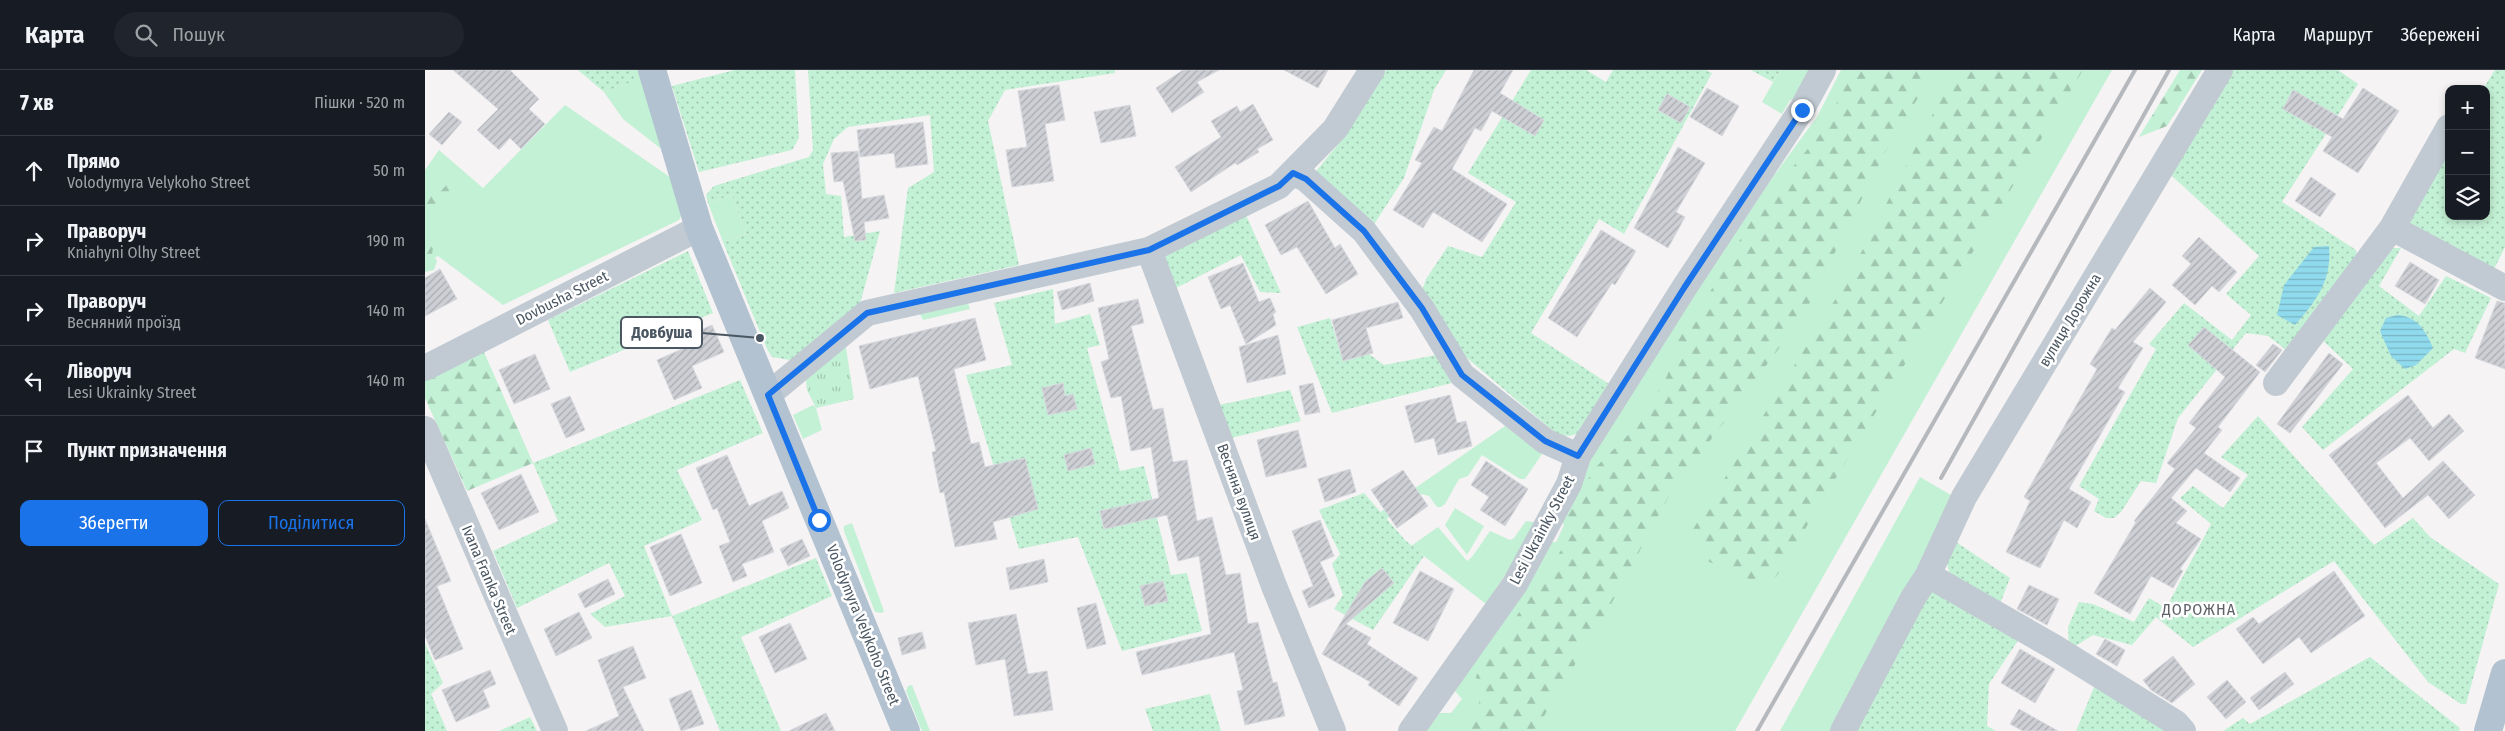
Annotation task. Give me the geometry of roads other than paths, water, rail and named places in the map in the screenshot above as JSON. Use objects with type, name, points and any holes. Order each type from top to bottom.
[{"type":"main road","name":"Volodymyra Velykoho Street","points":[[652,70],[699,228],[906,731]]},
{"type":"main road","points":[[2488,731],[2505,673]]},
{"type":"street","points":[[768,395],[867,313],[1149,250],[1279,186],[1335,129],[1372,70]]},
{"type":"street","name":"Lesi Ukrainky Street","points":[[1411,731],[1515,584],[1569,484],[1578,456],[1684,288],[1802,110],[1823,70]]},
{"type":"street","name":"вулиця Дорожна","points":[[1843,731],[1913,598],[1928,575],[1964,497],[2220,70]]},
{"type":"street","points":[[2276,382],[2392,228],[2447,130]]},
{"type":"street","points":[[1293,173],[1306,179],[1364,231],[1422,308],[1462,375],[1545,441],[1578,456]]},
{"type":"street","name":"Dovbusha Street","points":[[425,368],[699,228]]},
{"type":"street","points":[[2392,228],[2505,288]]},
{"type":"street","name":"Весняна вулиця","points":[[1149,250],[1274,586],[1333,731]]},
{"type":"street","name":"Ivana Franka Street","points":[[425,429],[555,731]]},
{"type":"street","points":[[1928,575],[2054,647],[2177,723],[2183,731]]},
{"type":"water","points":[[2329,246],[2328,269],[2325,279],[2310,307],[2295,325],[2277,315],[2284,285],[2314,247]]},
{"type":"water","points":[[2397,315],[2415,321],[2424,330],[2433,348],[2416,365],[2405,369],[2391,356],[2380,331],[2386,318]]},
{"type":"railway","points":[[1757,731],[2135,70]]},
{"type":"railway","points":[[1941,478],[2169,70]]},
{"type":"place","name":"Довбуша","points":[[760,338]]},
{"type":"district","name":"ДОРОЖНА","points":[[2199,609]]}]
